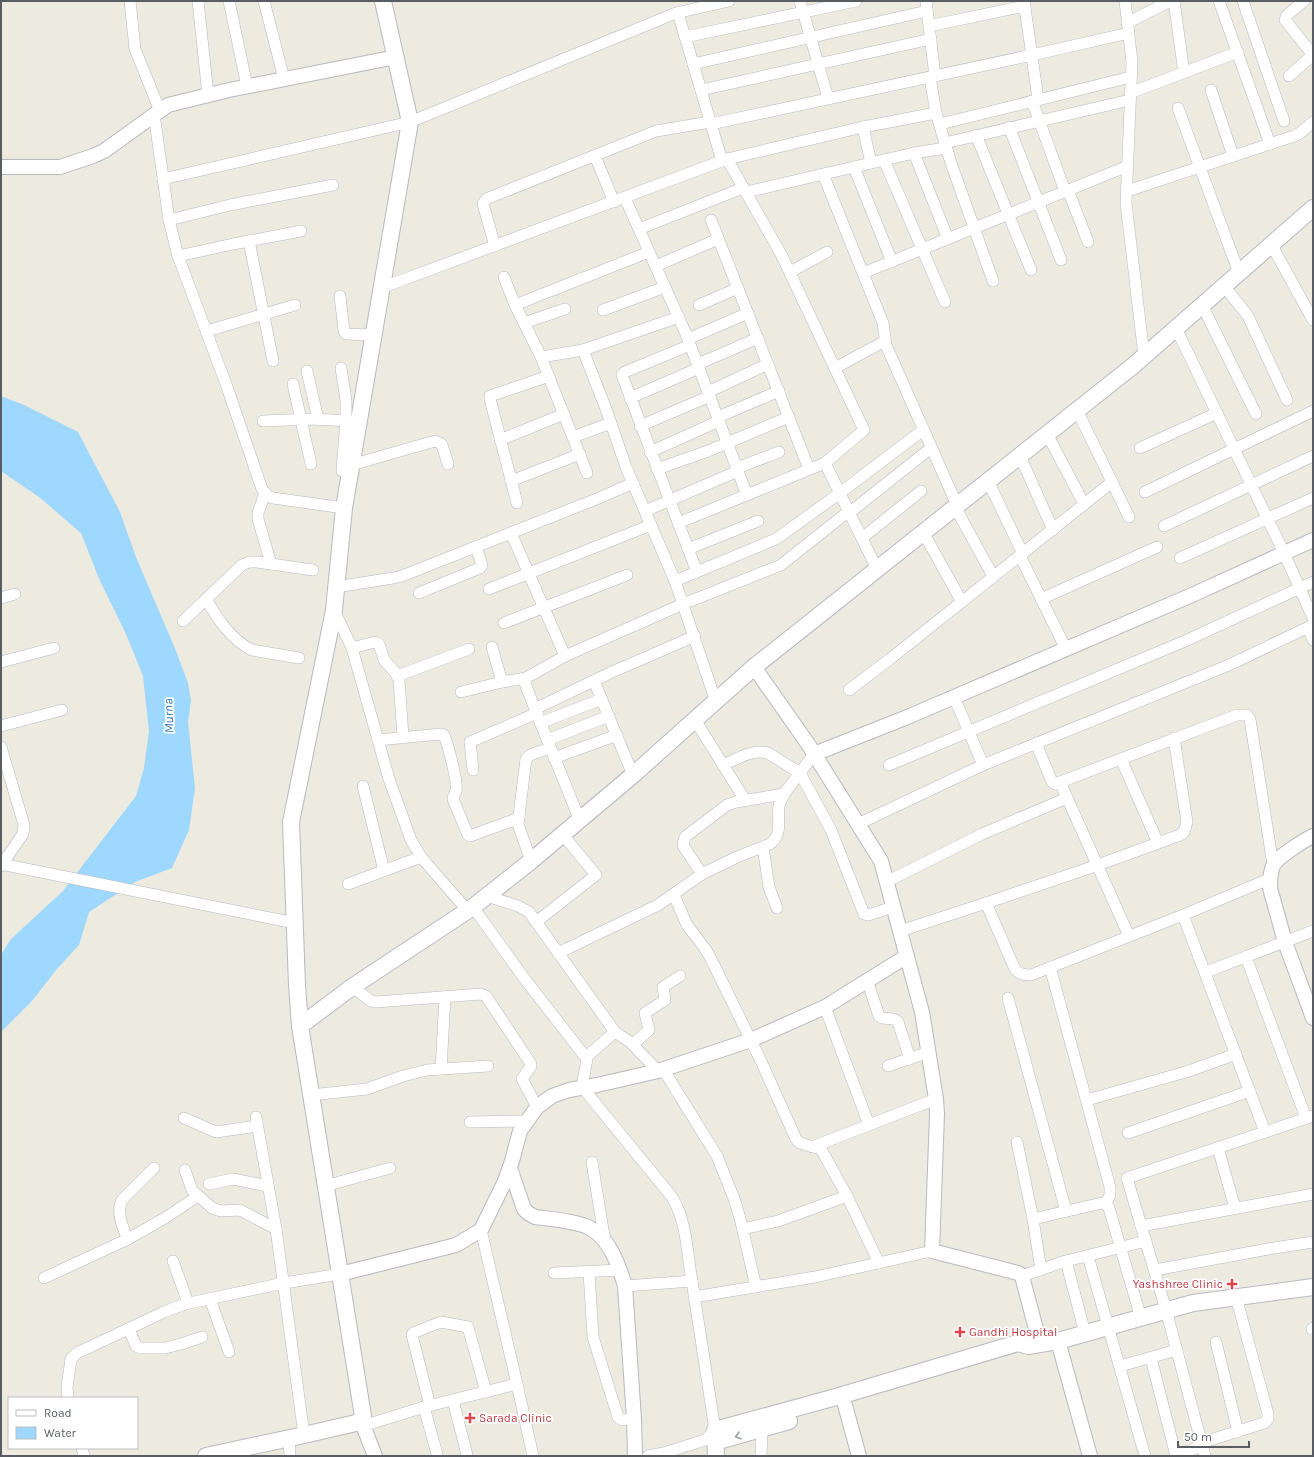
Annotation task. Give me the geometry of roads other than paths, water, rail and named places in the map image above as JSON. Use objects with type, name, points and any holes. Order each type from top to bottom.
[{"type":"main road","points":[[206,1456],[296,1437],[356,1422],[362,1423],[363,1416],[300,1026],[291,822],[334,610],[344,508],[346,468],[352,421],[373,335],[410,122],[383,1]]},
{"type":"main road","points":[[300,1026],[352,987],[487,896],[531,861],[633,775],[754,667],[1144,356],[1313,208]]},
{"type":"main road","points":[[713,1442],[836,1397],[958,1366],[1022,1353],[1034,1345],[1058,1341],[1193,1303],[1313,1288]]},
{"type":"main road","points":[[713,1442],[845,1405],[958,1366]]},
{"type":"street","points":[[130,1],[135,49],[157,113],[163,179],[169,220],[178,256],[207,331],[262,489],[273,498],[344,508]]},
{"type":"street","points":[[198,1],[208,95]]},
{"type":"street","points":[[229,1],[247,86]]},
{"type":"street","points":[[264,1],[284,79]]},
{"type":"street","points":[[163,179],[410,122],[678,13],[729,1]]},
{"type":"street","points":[[800,1],[828,98]]},
{"type":"street","points":[[685,37],[856,1]]},
{"type":"street","points":[[1125,1],[1132,62],[1126,203],[1144,356]]},
{"type":"street","points":[[495,246],[483,204],[484,200],[656,131],[710,123],[1032,55],[1128,28],[1170,1]]},
{"type":"street","points":[[1174,1],[1184,73]]},
{"type":"street","points":[[1219,1],[1270,144]]},
{"type":"street","points":[[1244,1],[1284,121]]},
{"type":"street","points":[[1290,76],[1313,55],[1285,20],[1287,15],[1304,1]]},
{"type":"street","points":[[929,26],[1024,3],[1032,55],[1035,100],[1039,120],[1066,191],[1088,242]]},
{"type":"street","points":[[693,64],[811,37],[926,6],[931,39],[933,76],[938,118],[945,145],[993,281]]},
{"type":"street","points":[[678,13],[710,123],[724,160],[744,190],[781,254],[864,430],[825,463],[678,523]]},
{"type":"street","points":[[701,90],[931,39]]},
{"type":"street","points":[[639,229],[744,190],[824,174],[914,153],[976,135],[1130,96],[1238,52]]},
{"type":"street","points":[[2,164],[60,167],[99,154],[168,105],[247,86],[396,56]]},
{"type":"street","points":[[381,288],[724,160],[863,127],[938,118],[1035,100],[1131,76]]},
{"type":"street","points":[[1211,90],[1233,156]]},
{"type":"street","points":[[1178,108],[1239,273]]},
{"type":"street","points":[[1127,191],[1201,168],[1300,133],[1313,122]]},
{"type":"street","points":[[863,127],[871,163]]},
{"type":"street","points":[[1009,127],[1061,260]]},
{"type":"street","points":[[976,135],[1031,270]]},
{"type":"street","points":[[914,153],[948,239]]},
{"type":"street","points":[[595,156],[614,202]]},
{"type":"street","points":[[884,160],[944,302]]},
{"type":"street","points":[[863,273],[1128,166]]},
{"type":"street","points":[[854,167],[892,262]]},
{"type":"street","points":[[824,174],[884,327],[885,341],[956,506],[994,576]]},
{"type":"street","points":[[169,220],[230,205],[333,185]]},
{"type":"street","points":[[625,198],[679,317],[747,495]]},
{"type":"street","points":[[711,220],[810,469]]},
{"type":"street","points":[[178,256],[301,231]]},
{"type":"street","points":[[656,266],[718,239]]},
{"type":"street","points":[[249,241],[273,361]]},
{"type":"street","points":[[1272,244],[1313,320]]},
{"type":"street","points":[[515,305],[649,252]]},
{"type":"street","points":[[790,272],[827,252]]},
{"type":"street","points":[[504,277],[515,305],[541,356],[587,473]]},
{"type":"street","points":[[1224,286],[1248,316],[1287,400]]},
{"type":"street","points":[[603,310],[665,287]]},
{"type":"street","points":[[698,306],[738,288]]},
{"type":"street","points":[[340,296],[344,331],[346,334],[373,335]]},
{"type":"street","points":[[207,331],[295,305]]},
{"type":"street","points":[[1202,305],[1256,414]]},
{"type":"street","points":[[524,323],[565,309]]},
{"type":"street","points":[[697,572],[640,426],[622,373],[748,313]]},
{"type":"street","points":[[541,356],[583,350],[679,317]]},
{"type":"street","points":[[1176,328],[1252,485],[1313,618]]},
{"type":"street","points":[[630,398],[758,338]]},
{"type":"street","points":[[835,368],[885,341]]},
{"type":"street","points":[[583,350],[633,482],[675,581],[716,702]]},
{"type":"street","points":[[640,426],[709,394],[768,364]]},
{"type":"street","points":[[263,421],[318,419],[352,421],[346,400],[341,368]]},
{"type":"street","points":[[307,371],[318,419]]},
{"type":"street","points":[[517,502],[490,396],[549,376]]},
{"type":"street","points":[[293,384],[311,464]]},
{"type":"street","points":[[650,452],[779,391]]},
{"type":"street","points":[[1077,410],[1129,517]]},
{"type":"street","points":[[1145,492],[1313,411]]},
{"type":"street","points":[[1140,448],[1217,413]]},
{"type":"street","points":[[500,440],[564,414]]},
{"type":"street","points":[[657,469],[728,443],[789,417]]},
{"type":"street","points":[[573,437],[611,422]]},
{"type":"street","points":[[675,581],[776,539],[924,430]]},
{"type":"street","points":[[1047,434],[1084,504]]},
{"type":"street","points":[[346,468],[435,441],[442,444],[448,464]]},
{"type":"street","points":[[461,692],[526,678],[565,656],[683,604],[781,565],[931,448]]},
{"type":"street","points":[[645,511],[669,499],[779,452]]},
{"type":"street","points":[[511,481],[580,454]]},
{"type":"street","points":[[1020,456],[1053,530]]},
{"type":"street","points":[[1164,526],[1313,456]]},
{"type":"street","points":[[825,463],[877,569]]},
{"type":"street","points":[[988,481],[1041,599],[1066,649]]},
{"type":"street","points":[[336,587],[393,578],[599,498],[633,482]]},
{"type":"street","points":[[849,690],[1112,482]]},
{"type":"street","points":[[862,538],[921,491]]},
{"type":"street","points":[[265,493],[258,513],[258,519],[271,564]]},
{"type":"street","points":[[1180,558],[1313,498]]},
{"type":"street","points":[[688,549],[758,521]]},
{"type":"street","points":[[489,590],[651,525]]},
{"type":"street","points":[[923,532],[962,602]]},
{"type":"street","points":[[511,533],[565,656]]},
{"type":"street","points":[[558,953],[658,905],[674,895],[687,883],[702,874],[737,857],[770,844],[777,838],[779,806],[784,794],[814,754],[954,697],[1192,595],[1313,540]]},
{"type":"street","points":[[419,593],[480,568],[482,565],[476,547]]},
{"type":"street","points":[[1041,599],[1157,547]]},
{"type":"street","points":[[183,621],[242,565],[249,562],[313,570]]},
{"type":"street","points":[[504,623],[627,575]]},
{"type":"street","points":[[889,764],[1185,641],[1313,582]]},
{"type":"street","points":[[1,598],[15,594]]},
{"type":"street","points":[[206,600],[221,623],[245,647],[252,650],[299,658]]},
{"type":"street","points":[[334,610],[352,648],[389,779],[411,840],[421,857],[470,908],[586,1057],[587,1061],[582,1087]]},
{"type":"street","points":[[858,824],[983,765],[1229,665],[1310,626],[1313,640]]},
{"type":"street","points":[[537,715],[594,681],[694,636]]},
{"type":"street","points":[[352,648],[377,642],[384,660],[398,676],[400,680],[403,737]]},
{"type":"street","points":[[492,647],[502,682]]},
{"type":"street","points":[[1,662],[54,648]]},
{"type":"street","points":[[398,676],[469,649]]},
{"type":"street","points":[[754,667],[814,754],[881,861],[922,1012],[936,1099],[937,1114],[932,1251]]},
{"type":"street","points":[[526,678],[525,683],[537,715],[580,821]]},
{"type":"street","points":[[594,681],[633,775]]},
{"type":"street","points":[[954,697],[983,765]]},
{"type":"street","points":[[473,770],[470,742],[537,715],[602,699]]},
{"type":"street","points":[[1,726],[62,710]]},
{"type":"street","points":[[1036,743],[1052,782],[1055,784],[1237,715],[1247,716],[1250,719],[1273,865],[1269,879],[1270,888],[1285,942],[1313,1018]]},
{"type":"street","points":[[550,749],[609,716]]},
{"type":"street","points":[[695,720],[745,800]]},
{"type":"street","points":[[378,740],[441,734],[444,735],[452,759],[456,786],[453,799],[468,835],[472,836],[518,818]]},
{"type":"street","points":[[531,861],[520,831],[518,818],[527,758],[530,755],[550,749],[617,735]]},
{"type":"street","points":[[900,931],[1098,865],[1180,835],[1187,827],[1174,738]]},
{"type":"street","points":[[1,747],[24,825],[23,834],[1,865],[61,875],[295,923]]},
{"type":"street","points":[[723,765],[754,752],[762,751],[768,752],[800,773],[831,830],[864,914],[868,915],[893,907]]},
{"type":"street","points":[[1121,759],[1158,843]]},
{"type":"street","points":[[1060,782],[1129,936]]},
{"type":"street","points":[[363,786],[384,871]]},
{"type":"street","points":[[702,874],[684,847],[683,844],[685,837],[727,804],[784,794]]},
{"type":"street","points":[[886,882],[982,834],[1067,798]]},
{"type":"street","points":[[536,922],[596,875],[563,835]]},
{"type":"street","points":[[1273,865],[1284,855],[1313,836]]},
{"type":"street","points":[[763,847],[767,880],[777,908]]},
{"type":"street","points":[[348,884],[421,857]]},
{"type":"street","points":[[986,903],[1015,969],[1020,974],[1025,975],[1050,967],[1183,915],[1269,879]]},
{"type":"street","points":[[674,895],[687,925],[711,959],[751,1040],[796,1139],[800,1143],[822,1151],[847,1196],[879,1263]]},
{"type":"street","points":[[487,896],[529,912],[615,1032],[633,1044],[661,1070],[718,1156],[735,1201],[756,1287]]},
{"type":"street","points":[[1183,915],[1206,972],[1265,1132]]},
{"type":"street","points":[[1206,972],[1313,931]]},
{"type":"street","points":[[68,1397],[67,1386],[71,1359],[73,1356],[169,1310],[188,1303],[284,1283],[340,1274],[456,1245],[481,1230],[505,1181],[520,1131],[526,1121],[542,1102],[560,1092],[661,1070],[751,1040],[825,1007],[907,956]]},
{"type":"street","points":[[1203,1449],[1155,1270],[1127,1178],[1309,1117],[1246,957]]},
{"type":"street","points":[[1050,967],[1110,1187],[1110,1195],[1106,1204]]},
{"type":"street","points":[[633,1044],[650,1030],[645,1013],[665,1000],[663,987],[680,976]]},
{"type":"street","points":[[867,980],[879,1016],[884,1019],[894,1019],[898,1022],[910,1059]]},
{"type":"street","points":[[352,987],[371,1001],[376,1002],[481,994],[489,998],[531,1064],[522,1078],[537,1107]]},
{"type":"street","points":[[441,1069],[445,997]]},
{"type":"street","points":[[1008,998],[1066,1211]]},
{"type":"street","points":[[825,1007],[869,1125]]},
{"type":"street","points":[[586,1057],[615,1032]]},
{"type":"street","points":[[888,1066],[929,1052]]},
{"type":"street","points":[[1087,1100],[1182,1073],[1236,1054]]},
{"type":"street","points":[[311,1094],[367,1089],[403,1076],[427,1070],[488,1066]]},
{"type":"street","points":[[582,1087],[672,1197],[677,1205],[682,1221],[692,1281],[713,1442],[648,1456]]},
{"type":"street","points":[[1128,1133],[1250,1091]]},
{"type":"street","points":[[812,1147],[936,1099]]},
{"type":"street","points":[[184,1118],[216,1132],[257,1122],[284,1283],[296,1437],[290,1456]]},
{"type":"street","points":[[470,1122],[526,1121]]},
{"type":"street","points":[[1017,1142],[1033,1219],[1040,1270]]},
{"type":"street","points":[[1218,1148],[1235,1208]]},
{"type":"street","points":[[592,1162],[605,1242]]},
{"type":"street","points":[[128,1239],[121,1224],[120,1203],[154,1168]]},
{"type":"street","points":[[325,1186],[390,1168]]},
{"type":"street","points":[[510,1168],[522,1204],[528,1213],[535,1217],[590,1228],[605,1242],[620,1270],[625,1286],[635,1456]]},
{"type":"street","points":[[185,1170],[192,1190],[216,1210],[240,1210],[276,1229]]},
{"type":"street","points":[[209,1184],[233,1178],[268,1186]]},
{"type":"street","points":[[1141,1226],[1313,1194]]},
{"type":"street","points":[[44,1278],[128,1239],[165,1218],[198,1196]]},
{"type":"street","points":[[743,1229],[778,1221],[847,1196]]},
{"type":"street","points":[[1033,1219],[1102,1203],[1106,1204]]},
{"type":"street","points":[[1106,1204],[1109,1208],[1141,1318]]},
{"type":"street","points":[[481,1230],[533,1456]]},
{"type":"street","points":[[1022,1276],[1066,1261],[1146,1241]]},
{"type":"street","points":[[1155,1270],[1313,1242]]},
{"type":"street","points":[[694,1297],[815,1277],[932,1251],[1018,1273],[1022,1276],[1034,1345]]},
{"type":"street","points":[[1088,1256],[1145,1456]]},
{"type":"street","points":[[173,1261],[188,1303]]},
{"type":"street","points":[[1066,1261],[1085,1333]]},
{"type":"street","points":[[554,1274],[620,1270]]},
{"type":"street","points":[[589,1272],[592,1327],[596,1349],[618,1417],[622,1420],[634,1419]]},
{"type":"street","points":[[625,1286],[692,1281]]},
{"type":"street","points":[[1151,1358],[1176,1456],[1203,1449],[1238,1432],[1264,1423],[1268,1419],[1268,1414],[1236,1298]]},
{"type":"street","points":[[210,1299],[229,1352]]},
{"type":"street","points":[[437,1454],[412,1336],[413,1333],[441,1322],[468,1327],[486,1392]]},
{"type":"street","points":[[129,1328],[136,1346],[140,1348],[165,1348],[202,1337]]},
{"type":"street","points":[[1058,1341],[1090,1456]]},
{"type":"street","points":[[1216,1342],[1238,1432]]},
{"type":"street","points":[[1120,1366],[1177,1350]]},
{"type":"street","points":[[375,1456],[362,1423],[517,1384]]},
{"type":"street","points":[[453,1400],[467,1455]]},
{"type":"street","points":[[845,1405],[859,1456]]},
{"type":"street","points":[[761,1456],[762,1429]]},
{"type":"water","name":"Murna","points":[[1,396],[24,405],[78,432],[120,512],[136,557],[188,683],[191,701],[188,722],[195,788],[189,830],[172,868],[135,882],[89,912],[79,945],[56,970],[32,1001],[1,1032],[1,955],[11,939],[63,891],[136,796],[144,768],[149,731],[143,676],[126,634],[100,581],[81,533],[39,497],[1,471]]},
{"type":"place","name":"Yashshree Clinic","points":[[1232,1284]]},
{"type":"place","name":"Gandhi Hospital","points":[[960,1332]]},
{"type":"place","name":"Sarada Clinic","points":[[470,1418]]}]
